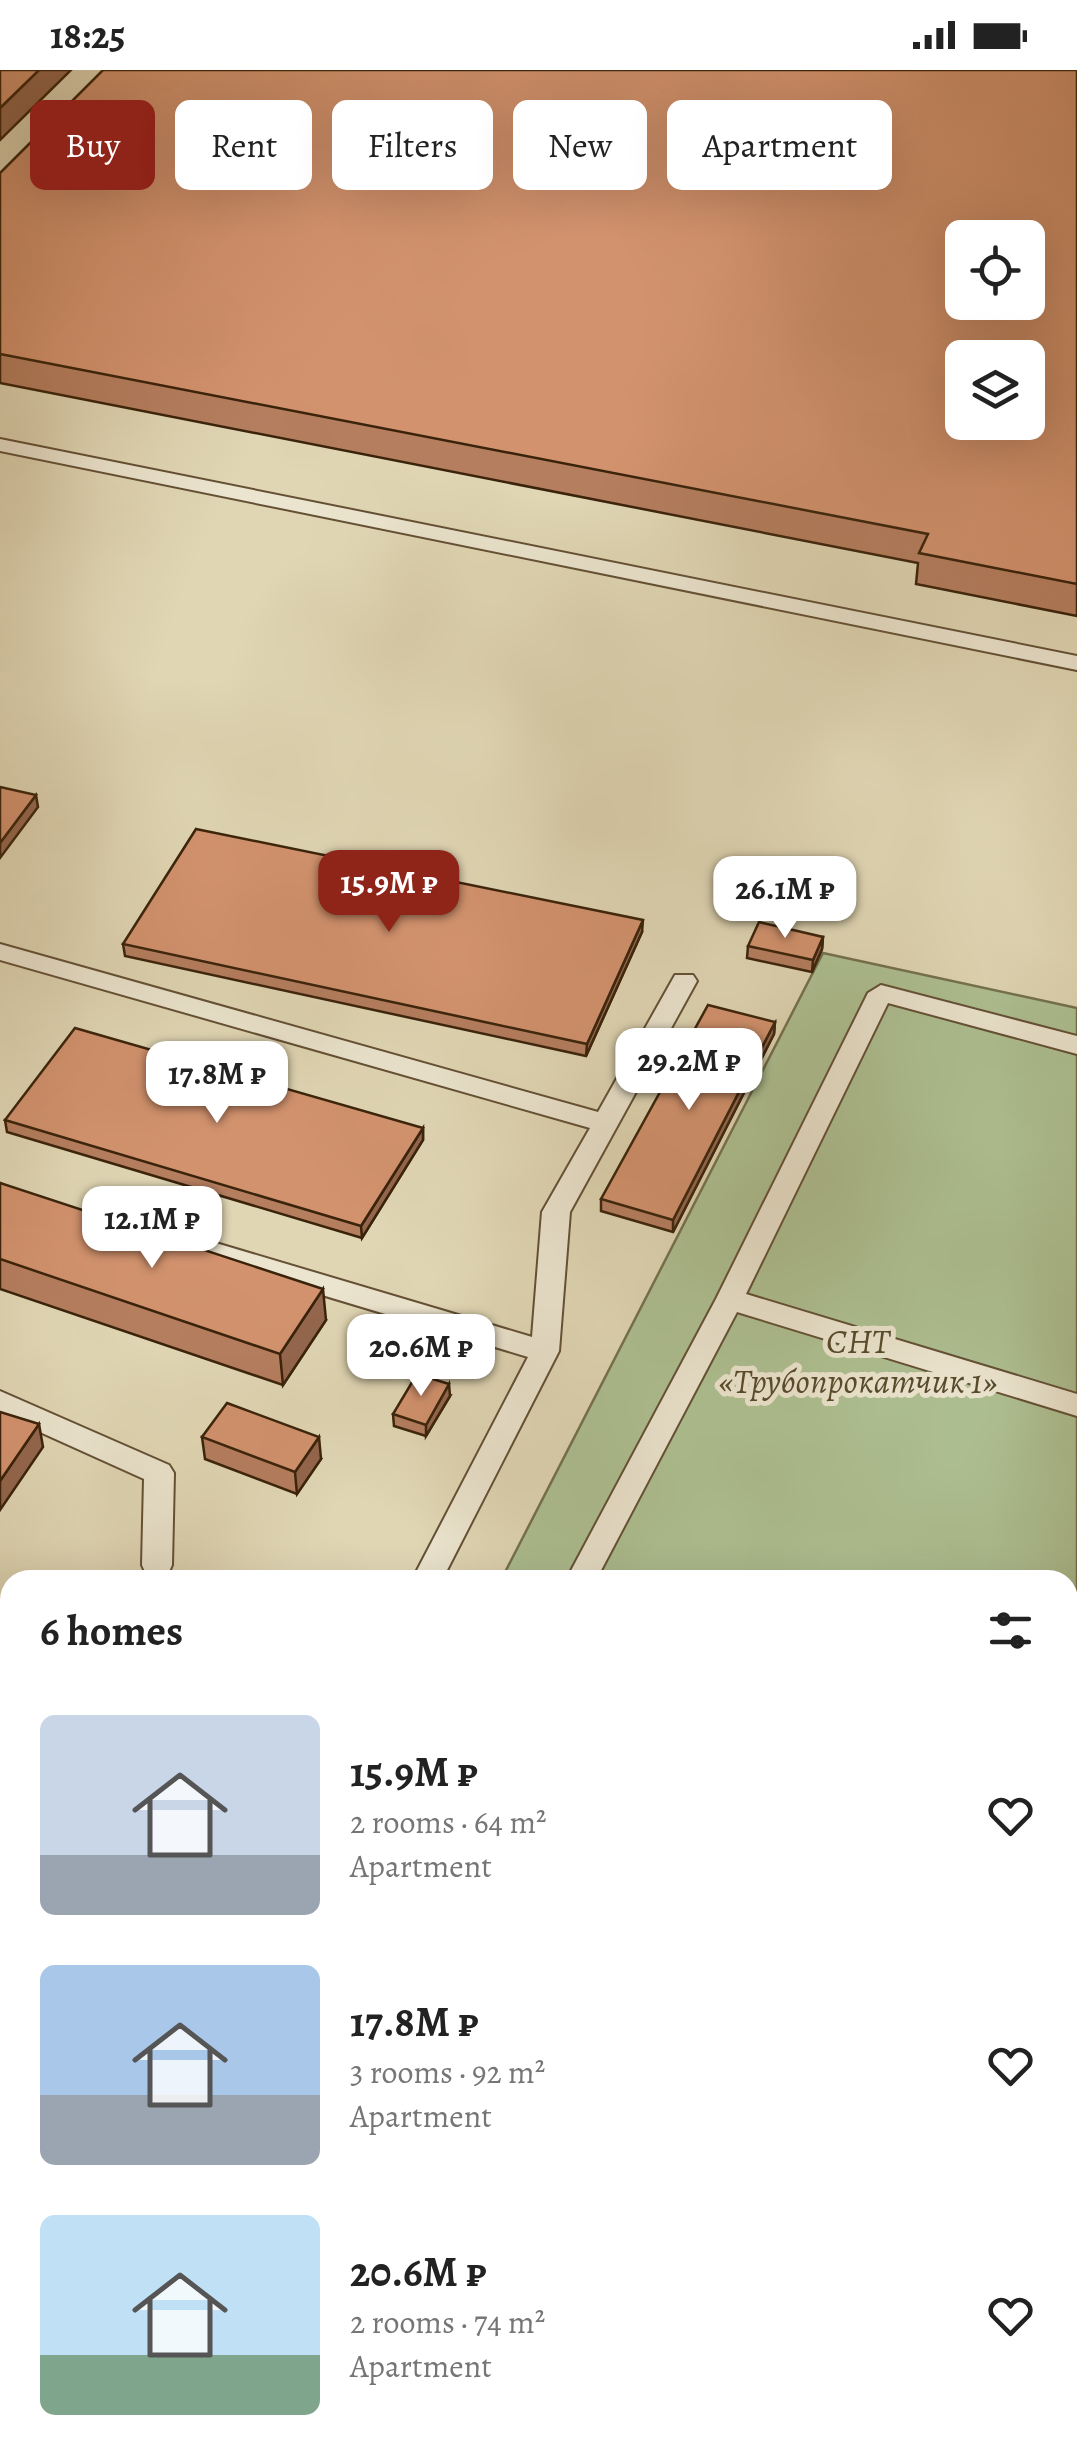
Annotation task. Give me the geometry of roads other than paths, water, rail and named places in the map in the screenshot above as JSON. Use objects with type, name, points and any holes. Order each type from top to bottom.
[{"type":"lane","points":[[0,445],[1077,663]]},
{"type":"lane","points":[[2,956],[606,1123]]},
{"type":"lane","points":[[432,1570],[545,1352],[556,1212],[684,980]]},
{"type":"lane","points":[[586,1570],[730,1299],[881,993],[1077,1044]]},
{"type":"lane","points":[[150,1234],[545,1352]]},
{"type":"lane","points":[[730,1299],[1077,1405]]},
{"type":"lane","points":[[0,1402],[159,1474],[156,1565]]},
{"type":"park label","name":"СНТ «Трубопрокатчик 1»","points":[[858,1361]]}]
